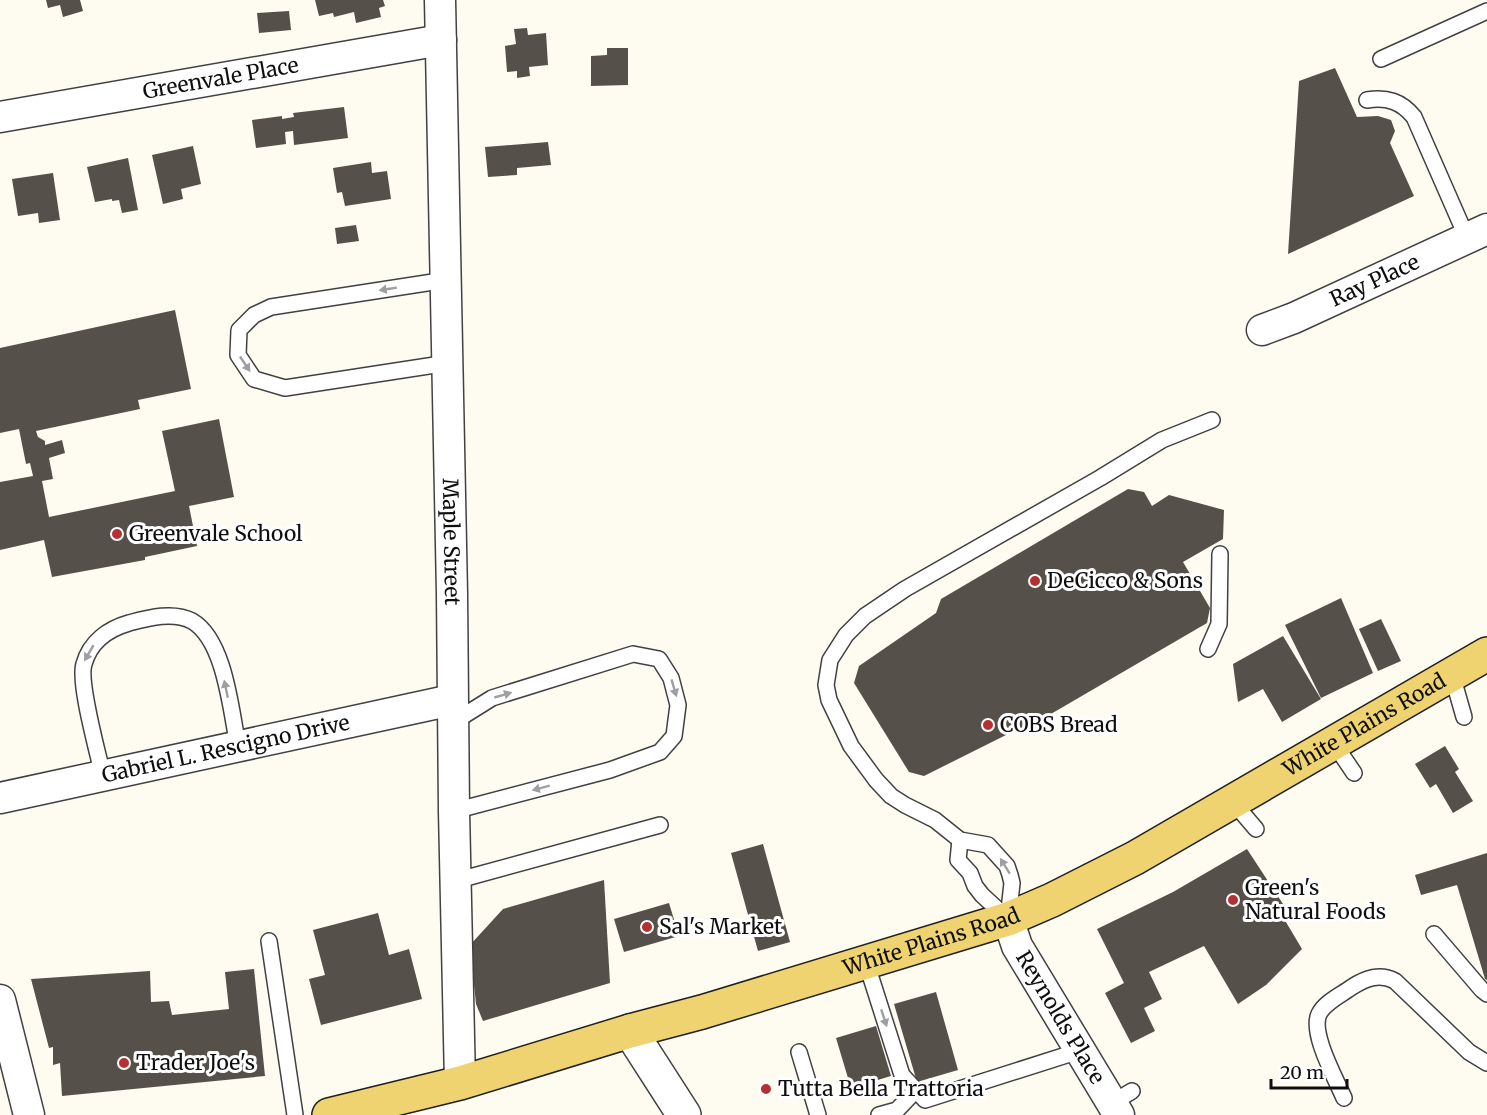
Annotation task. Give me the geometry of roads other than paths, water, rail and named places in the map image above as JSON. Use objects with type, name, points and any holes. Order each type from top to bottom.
[{"type":"main road","name":"White Plains Road","points":[[329,1115],[460,1083],[1008,919],[1052,900],[1135,858],[1487,654]]},
{"type":"street","name":"Maple Street","points":[[440,0],[460,1083]]},
{"type":"street","name":"Greenvale Place","points":[[0,117],[441,40]]},
{"type":"street","name":"Ray Place","points":[[1262,330],[1294,318],[1477,233]]},
{"type":"street","name":"Gabriel L. Rescigno Drive","points":[[0,798],[238,746],[452,711]]},
{"type":"street","name":"Reynolds Place","points":[[1008,919],[1017,945],[1079,1050],[1121,1103]]},
{"type":"street","points":[[0,1000],[29,1115]]},
{"type":"street","points":[[630,1031],[684,1115]]},
{"type":"lane","points":[[1381,59],[1487,11]]},
{"type":"lane","points":[[1367,100],[1380,98],[1394,100],[1406,107],[1414,117],[1477,233]]},
{"type":"lane","points":[[446,280],[271,307],[254,315],[239,330],[238,355],[254,379],[285,388],[448,363]]},
{"type":"lane","name":"Reynolds Place","points":[[1008,919],[1012,883],[1007,866],[988,845],[960,840],[936,820],[891,796],[851,746],[829,700],[826,685],[830,660],[846,635],[865,616],[906,588],[1100,478],[1162,440],[1212,420]]},
{"type":"lane","points":[[1208,649],[1219,624],[1220,554]]},
{"type":"lane","points":[[103,776],[83,682],[83,666],[89,650],[112,628],[157,617],[176,616],[190,620],[202,629],[212,643],[220,659],[238,746]]},
{"type":"lane","points":[[452,711],[633,654],[658,659],[671,678],[678,705],[674,736],[660,752],[610,770],[454,811]]},
{"type":"lane","points":[[1452,675],[1464,717]]},
{"type":"lane","points":[[1333,742],[1353,773]]},
{"type":"lane","points":[[1233,802],[1256,829]]},
{"type":"lane","points":[[455,881],[660,825]]},
{"type":"lane","name":"Reynolds Place","points":[[960,840],[958,860],[970,873],[975,886],[982,895],[1008,919]]},
{"type":"lane","points":[[1434,934],[1487,994]]},
{"type":"lane","points":[[269,941],[295,1115]]},
{"type":"lane","points":[[866,962],[902,1076],[926,1100],[1079,1050]]},
{"type":"lane","points":[[1344,1098],[1319,1037],[1318,1016],[1325,1005],[1356,984],[1375,976],[1386,976],[1395,981],[1469,1052],[1487,1063]]},
{"type":"lane","points":[[799,1052],[818,1115]]},
{"type":"lane","points":[[879,1115],[897,1110],[916,1090]]},
{"type":"place","name":"Greenvale School","points":[[117,534]]},
{"type":"place","name":"DeCicco & Sons","points":[[1035,581]]},
{"type":"place","name":"COBS Bread","points":[[988,725]]},
{"type":"place","name":"Green's Natural Foods","points":[[1233,900]]},
{"type":"place","name":"Sal's Market","points":[[647,927]]},
{"type":"place","name":"Trader Joe's","points":[[124,1063]]},
{"type":"place","name":"Tutta Bella Trattoria","points":[[766,1089]]}]
